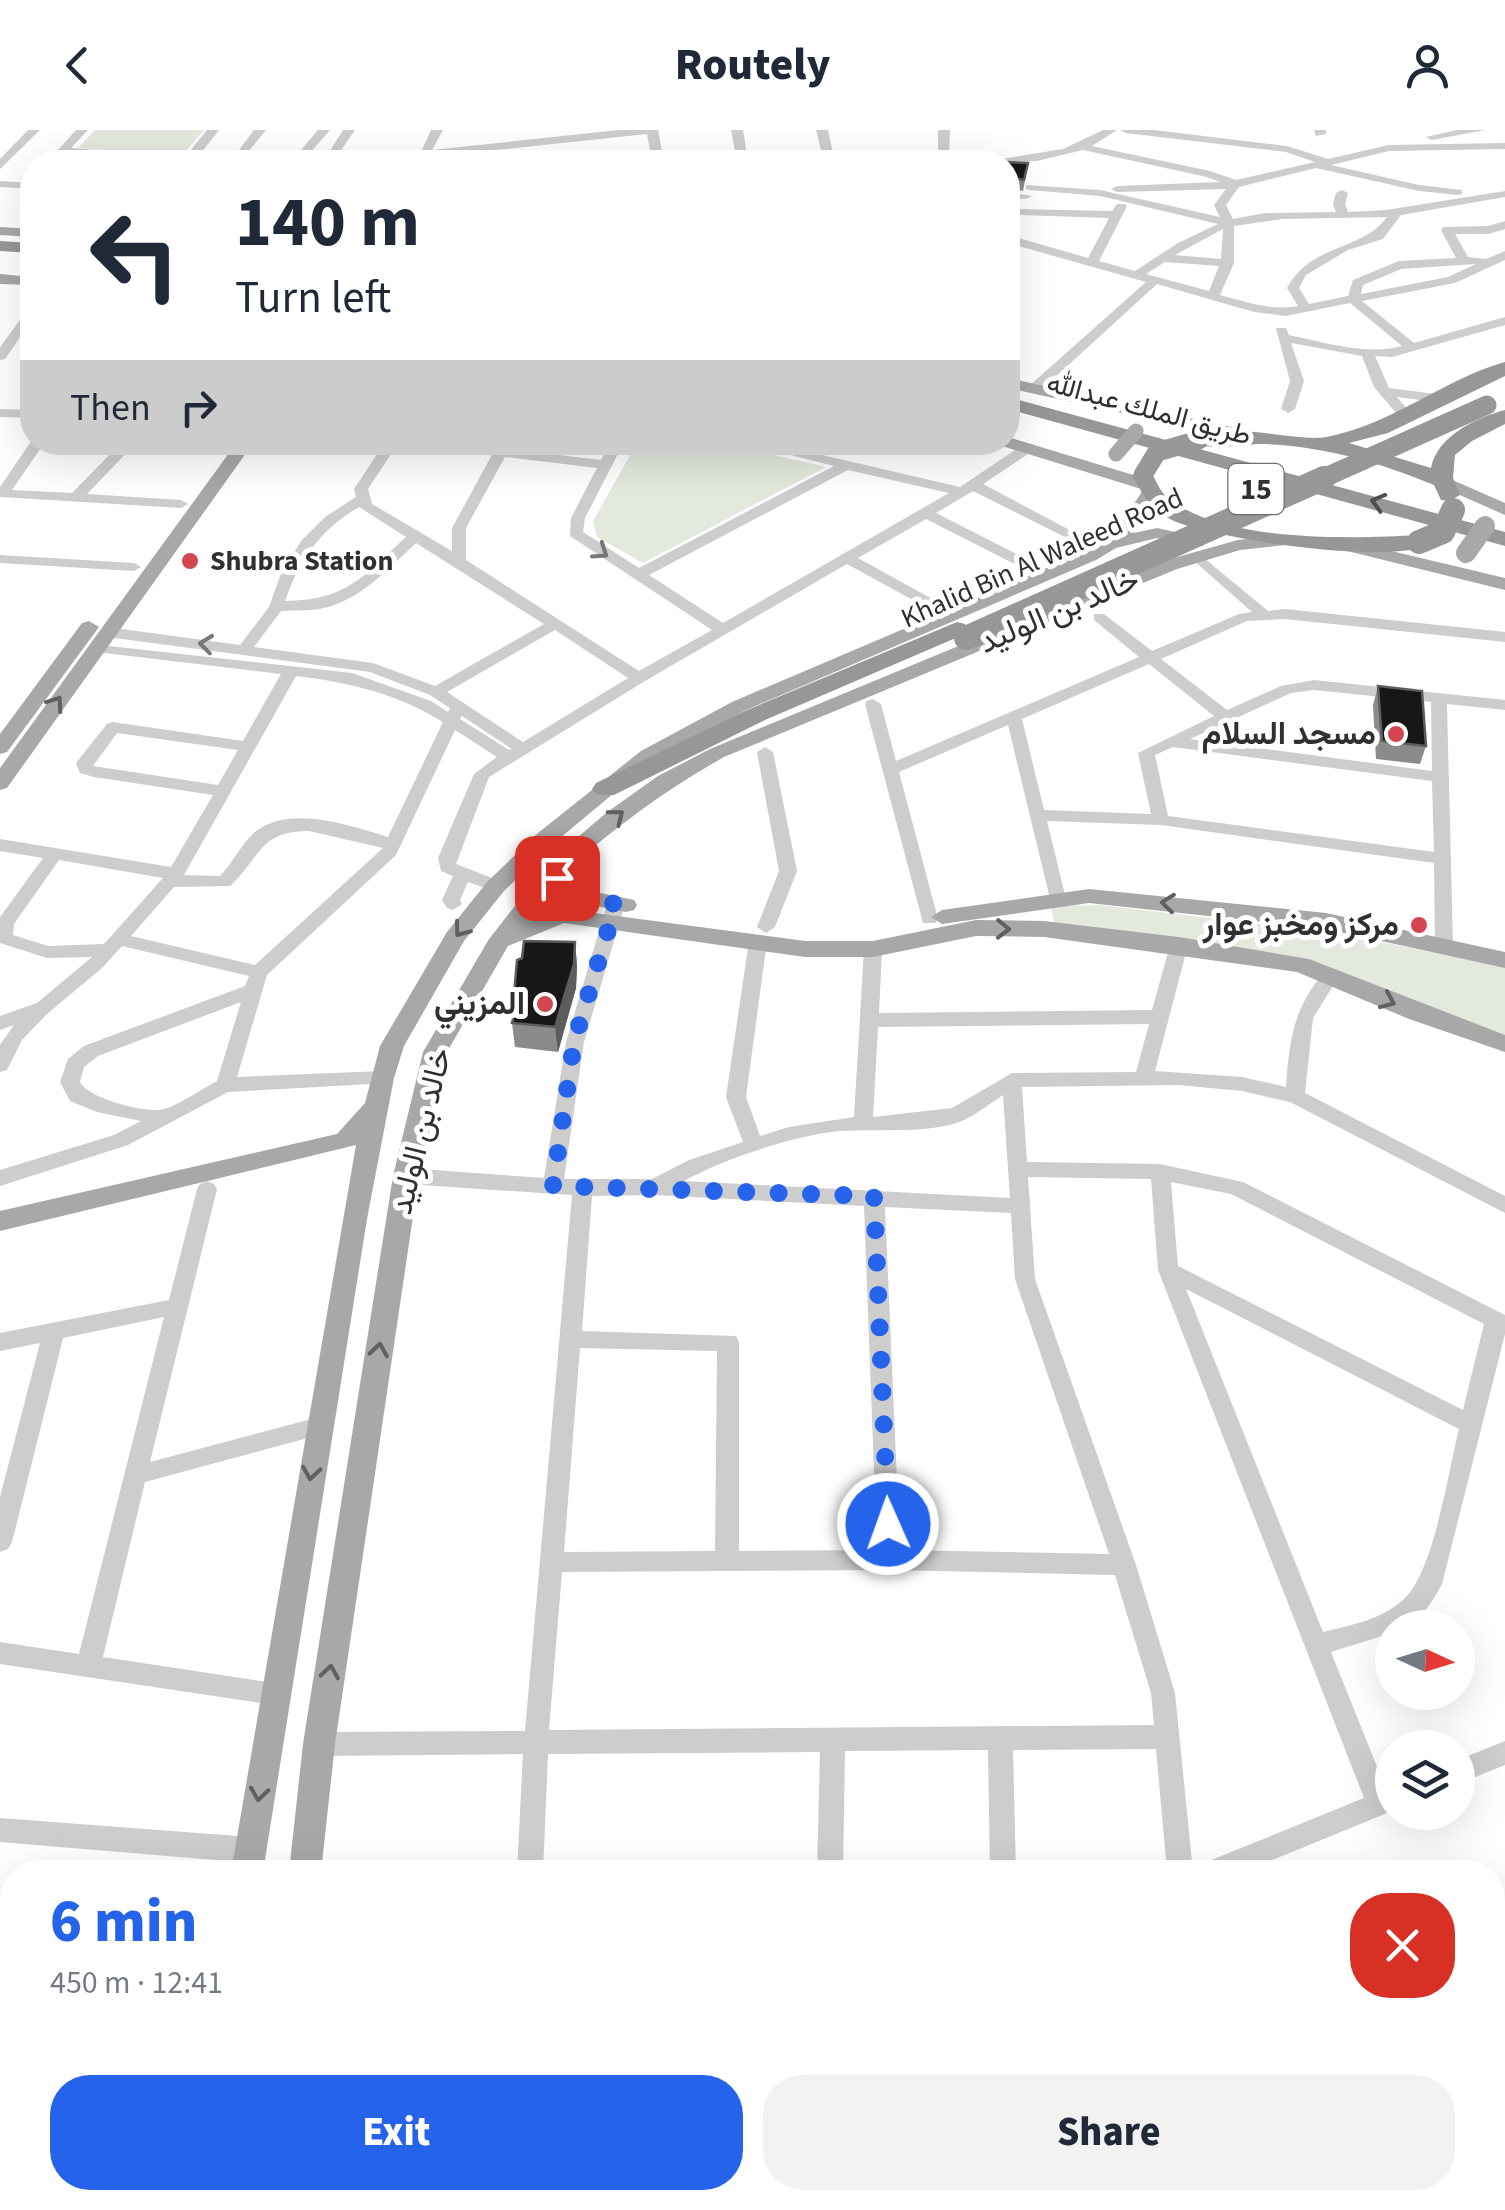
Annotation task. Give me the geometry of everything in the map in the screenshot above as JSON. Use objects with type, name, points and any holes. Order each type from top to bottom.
[{"type":"highway","name":"خالد بن الوليد","points":[[1318,442],[1347,439],[1402,419],[1505,368]]},
{"type":"highway","name":"Khalid Bin Al Waleed Road","points":[[605,789],[737,724],[957,627],[1494,404],[1505,384]]},
{"type":"highway","points":[[1441,480],[1439,462],[1494,404]]},
{"type":"highway","name":"طريق الملك عبدالله","points":[[1020,406],[1505,539]]},
{"type":"highway","points":[[1402,419],[1392,432],[1394,440],[1403,445],[1422,449],[1457,442]]},
{"type":"highway","name":"طريق الملك عبدالله","points":[[1020,425],[1505,558]]},
{"type":"highway","name":"خالد بن الوليد","points":[[1244,436],[1318,442],[1390,458],[1441,480],[1453,510],[1447,530],[1420,542],[1344,545],[1288,540],[1190,519],[1145,484],[1146,463],[1156,451],[1175,443],[1244,436]]},
{"type":"highway","name":"Khalid Bin Al Waleed Road","points":[[717,753],[957,627]]},
{"type":"main road","points":[[1020,385],[1244,436]]},
{"type":"main road","points":[[1061,458],[1096,459],[1116,454],[1136,431],[1131,418],[1094,403]]},
{"type":"main road","points":[[1020,445],[1145,484]]},
{"type":"main road","points":[[0,748],[216,455]]},
{"type":"main road","points":[[0,783],[236,455]]},
{"type":"main road","points":[[1441,480],[1505,510]]},
{"type":"main road","name":"خالد بن الوليد","points":[[957,627],[1043,573],[1114,543],[1142,513],[1145,484]]},
{"type":"main road","points":[[1505,521],[1485,526],[1466,553],[1474,567],[1505,582]]},
{"type":"main road","points":[[1114,543],[1157,534],[1227,548]]},
{"type":"main road","name":"خالد بن الوليد","points":[[306,1860],[319,1744],[406,1176],[435,1052],[496,944],[558,866],[639,800],[717,753],[1140,577],[1227,548],[1288,540]]},
{"type":"main road","points":[[1344,545],[1505,582]]},
{"type":"main road","name":"خالد بن الوليد","points":[[249,1860],[354,1218],[392,1046],[455,937],[496,886],[605,789]]},
{"type":"main road","points":[[558,866],[560,886],[613,911],[762,934],[849,935],[1089,896],[1326,921],[1505,960]]},
{"type":"main road","points":[[496,944],[546,919],[613,911]]},
{"type":"main road","points":[[762,934],[806,948],[874,949],[928,934],[976,928],[1044,930],[1268,958],[1301,965],[1505,1044]]},
{"type":"main road","points":[[0,1222],[345,1141],[368,1117],[382,1078]]},
{"type":"main road","points":[[0,1238],[324,1158],[340,1160],[350,1169],[354,1218]]},
{"type":"street","points":[[0,166],[34,130]]},
{"type":"street","points":[[63,150],[82,130]]},
{"type":"street","points":[[197,150],[213,130]]},
{"type":"street","points":[[244,150],[260,130]]},
{"type":"street","points":[[463,150],[651,130]]},
{"type":"street","points":[[1087,148],[1111,130]]},
{"type":"street","points":[[1126,130],[1211,134],[1326,162]]},
{"type":"street","points":[[1244,143],[1252,130]]},
{"type":"street","points":[[1422,146],[1439,134],[1479,130]]},
{"type":"street","points":[[1100,193],[1126,188],[1235,184],[1389,148],[1505,146]]},
{"type":"street","points":[[1020,159],[1087,148],[1210,174],[1235,184]]},
{"type":"street","points":[[1039,158],[1021,211],[1116,215]]},
{"type":"street","points":[[1311,164],[1419,188],[1505,194]]},
{"type":"street","points":[[1214,297],[1228,263],[1231,223],[1220,205],[1235,184]]},
{"type":"street","points":[[1020,192],[1100,193],[1231,223]]},
{"type":"street","points":[[1342,193],[1343,215]]},
{"type":"street","points":[[1137,275],[1189,240],[1231,223],[1270,216],[1398,210],[1480,194]]},
{"type":"street","points":[[1092,262],[1125,198]]},
{"type":"street","points":[[1306,308],[1293,288],[1300,273],[1344,247],[1379,236],[1398,210]]},
{"type":"street","points":[[1464,261],[1446,231],[1489,230],[1505,224]]},
{"type":"street","points":[[1020,242],[1272,312],[1451,280],[1490,259]]},
{"type":"street","points":[[1354,300],[1356,283],[1399,265],[1505,255]]},
{"type":"street","points":[[1163,258],[1228,263]]},
{"type":"street","points":[[1490,259],[1505,269]]},
{"type":"street","points":[[1034,389],[1155,280]]},
{"type":"street","points":[[1354,300],[1412,348]]},
{"type":"street","points":[[1272,312],[1285,338],[1297,380],[1288,409]]},
{"type":"street","points":[[1285,338],[1367,354],[1412,348],[1505,321]]},
{"type":"street","points":[[0,356],[6,341]]},
{"type":"street","points":[[1367,354],[1402,419]]},
{"type":"street","points":[[1386,392],[1443,399]]},
{"type":"street","points":[[1020,454],[1029,448]]},
{"type":"street","points":[[2,493],[29,455]]},
{"type":"street","points":[[75,498],[117,455]]},
{"type":"street","points":[[383,455],[361,489],[365,506],[639,678]]},
{"type":"street","points":[[459,562],[459,528],[500,455]]},
{"type":"street","points":[[549,455],[606,465]]},
{"type":"street","points":[[611,455],[578,518],[575,533],[723,630]]},
{"type":"street","points":[[800,455],[968,489],[1074,536]]},
{"type":"street","points":[[496,886],[462,876],[448,867],[447,858],[482,774],[639,678],[968,489],[1019,455]]},
{"type":"street","points":[[637,576],[845,466]]},
{"type":"street","points":[[2,493],[180,504]]},
{"type":"street","points":[[244,650],[276,608],[289,568],[307,539],[333,516],[363,499]]},
{"type":"street","points":[[926,513],[1043,573]]},
{"type":"street","points":[[276,608],[320,605],[338,599],[415,536]]},
{"type":"street","points":[[1198,557],[1263,614]]},
{"type":"street","points":[[847,558],[957,627]]},
{"type":"street","points":[[0,559],[134,567]]},
{"type":"street","points":[[890,770],[1226,622],[1263,614],[1505,637]]},
{"type":"street","points":[[1099,617],[1226,717]]},
{"type":"street","points":[[436,692],[555,624]]},
{"type":"street","points":[[101,639],[244,650],[373,668],[436,692],[455,714]]},
{"type":"street","points":[[101,639],[352,678],[455,714],[518,754]]},
{"type":"street","points":[[0,1065],[14,1036],[114,945],[173,877],[291,671]]},
{"type":"street","points":[[1161,820],[1146,753],[1288,690],[1314,685],[1505,704]]},
{"type":"street","points":[[1438,697],[1444,944]]},
{"type":"street","points":[[873,704],[929,919]]},
{"type":"street","points":[[163,1118],[98,1105],[77,1096],[70,1082],[75,1064],[91,1051],[256,982],[393,845],[455,714]]},
{"type":"street","points":[[1014,716],[1057,899]]},
{"type":"street","points":[[223,791],[94,772],[86,769],[84,763],[113,727],[249,746]]},
{"type":"street","points":[[1171,742],[1440,776]]},
{"type":"street","points":[[754,1146],[736,1097],[762,934],[788,872],[765,752]]},
{"type":"street","points":[[1037,815],[1161,820],[1442,858]]},
{"type":"street","points":[[0,845],[173,877],[224,882],[262,836],[286,826],[350,832],[393,845]]},
{"type":"street","points":[[55,854],[5,923],[4,938],[48,952],[114,945],[256,982]]},
{"type":"street","points":[[454,904],[451,900],[462,876]]},
{"type":"street","points":[[553,1186],[574,1042],[613,911]]},
{"type":"street","points":[[1144,1078],[1179,945]]},
{"type":"street","points":[[863,1124],[874,949]]},
{"type":"street","points":[[1296,1096],[1300,1031],[1309,998],[1329,978]]},
{"type":"street","points":[[225,1085],[256,982]]},
{"type":"street","points":[[0,1023],[44,1008]]},
{"type":"street","points":[[870,1020],[1160,1017]]},
{"type":"street","points":[[0,1178],[122,1140],[225,1085],[382,1078]]},
{"type":"street","points":[[655,1187],[696,1165],[838,1124],[892,1124],[957,1115],[1012,1080],[1144,1078],[1242,1084],[1296,1096],[1505,1205]]},
{"type":"street","points":[[1012,1080],[1030,1296],[1124,1565],[1163,1693],[1179,1860]]},
{"type":"street","points":[[1018,1169],[1160,1172],[1236,1187],[1501,1323],[1434,1577],[1426,1594],[1411,1612],[1375,1630],[1316,1644]]},
{"type":"street","points":[[1160,1172],[1168,1270],[1316,1644],[1375,1777]]},
{"type":"street","points":[[406,1176],[582,1188],[655,1187],[1020,1206]]},
{"type":"street","points":[[531,1860],[536,1742],[582,1188]]},
{"type":"street","points":[[88,1666],[207,1189]]},
{"type":"street","points":[[874,1196],[889,1560]]},
{"type":"street","points":[[1168,1270],[1471,1425]]},
{"type":"street","points":[[0,1342],[179,1306]]},
{"type":"street","points":[[0,1542],[4,1510],[54,1331]]},
{"type":"street","points":[[569,1340],[728,1342],[728,1560]]},
{"type":"street","points":[[136,1475],[319,1426]]},
{"type":"street","points":[[552,1562],[889,1560],[1124,1565]]},
{"type":"street","points":[[0,1653],[274,1694]]},
{"type":"street","points":[[319,1744],[1167,1736]]},
{"type":"street","points":[[1000,1738],[1003,1860]]},
{"type":"street","points":[[830,1860],[833,1739]]},
{"type":"street","points":[[1475,1765],[1505,1753]]},
{"type":"street","points":[[1243,1860],[1375,1806]]},
{"type":"street","points":[[0,1830],[241,1860]]},
{"type":"shaded area","points":[[95,130],[204,130],[187,150],[78,148]]},
{"type":"shaded area","points":[[630,455],[774,455],[826,467],[643,563],[597,537],[593,521]]},
{"type":"shaded area","points":[[1099,905],[1331,932],[1505,967],[1505,1035],[1428,1015],[1282,955],[1163,935],[1055,928],[1051,906]]},
{"type":"building","points":[[1020,163],[1028,163],[1024,180],[1020,179]]},
{"type":"building","points":[[1378,686],[1422,691],[1426,746],[1382,741]]},
{"type":"building","name":"المزيني","points":[[524,941],[575,942],[574,964],[555,1027],[512,1023],[519,995],[514,995],[517,960],[522,958]]},
{"type":"place","name":"Shubra Station","points":[[190,561]]},
{"type":"place","name":"مسجد السلام","points":[[1396,734]]},
{"type":"place","name":"مركز ومخبز عوار","points":[[1419,925]]},
{"type":"place","name":"المزيني","points":[[545,1004]]},
{"type":"route","points":[[557,878],[570,894],[616,904],[574,1042],[553,1186],[874,1196],[888,1524]]}]
